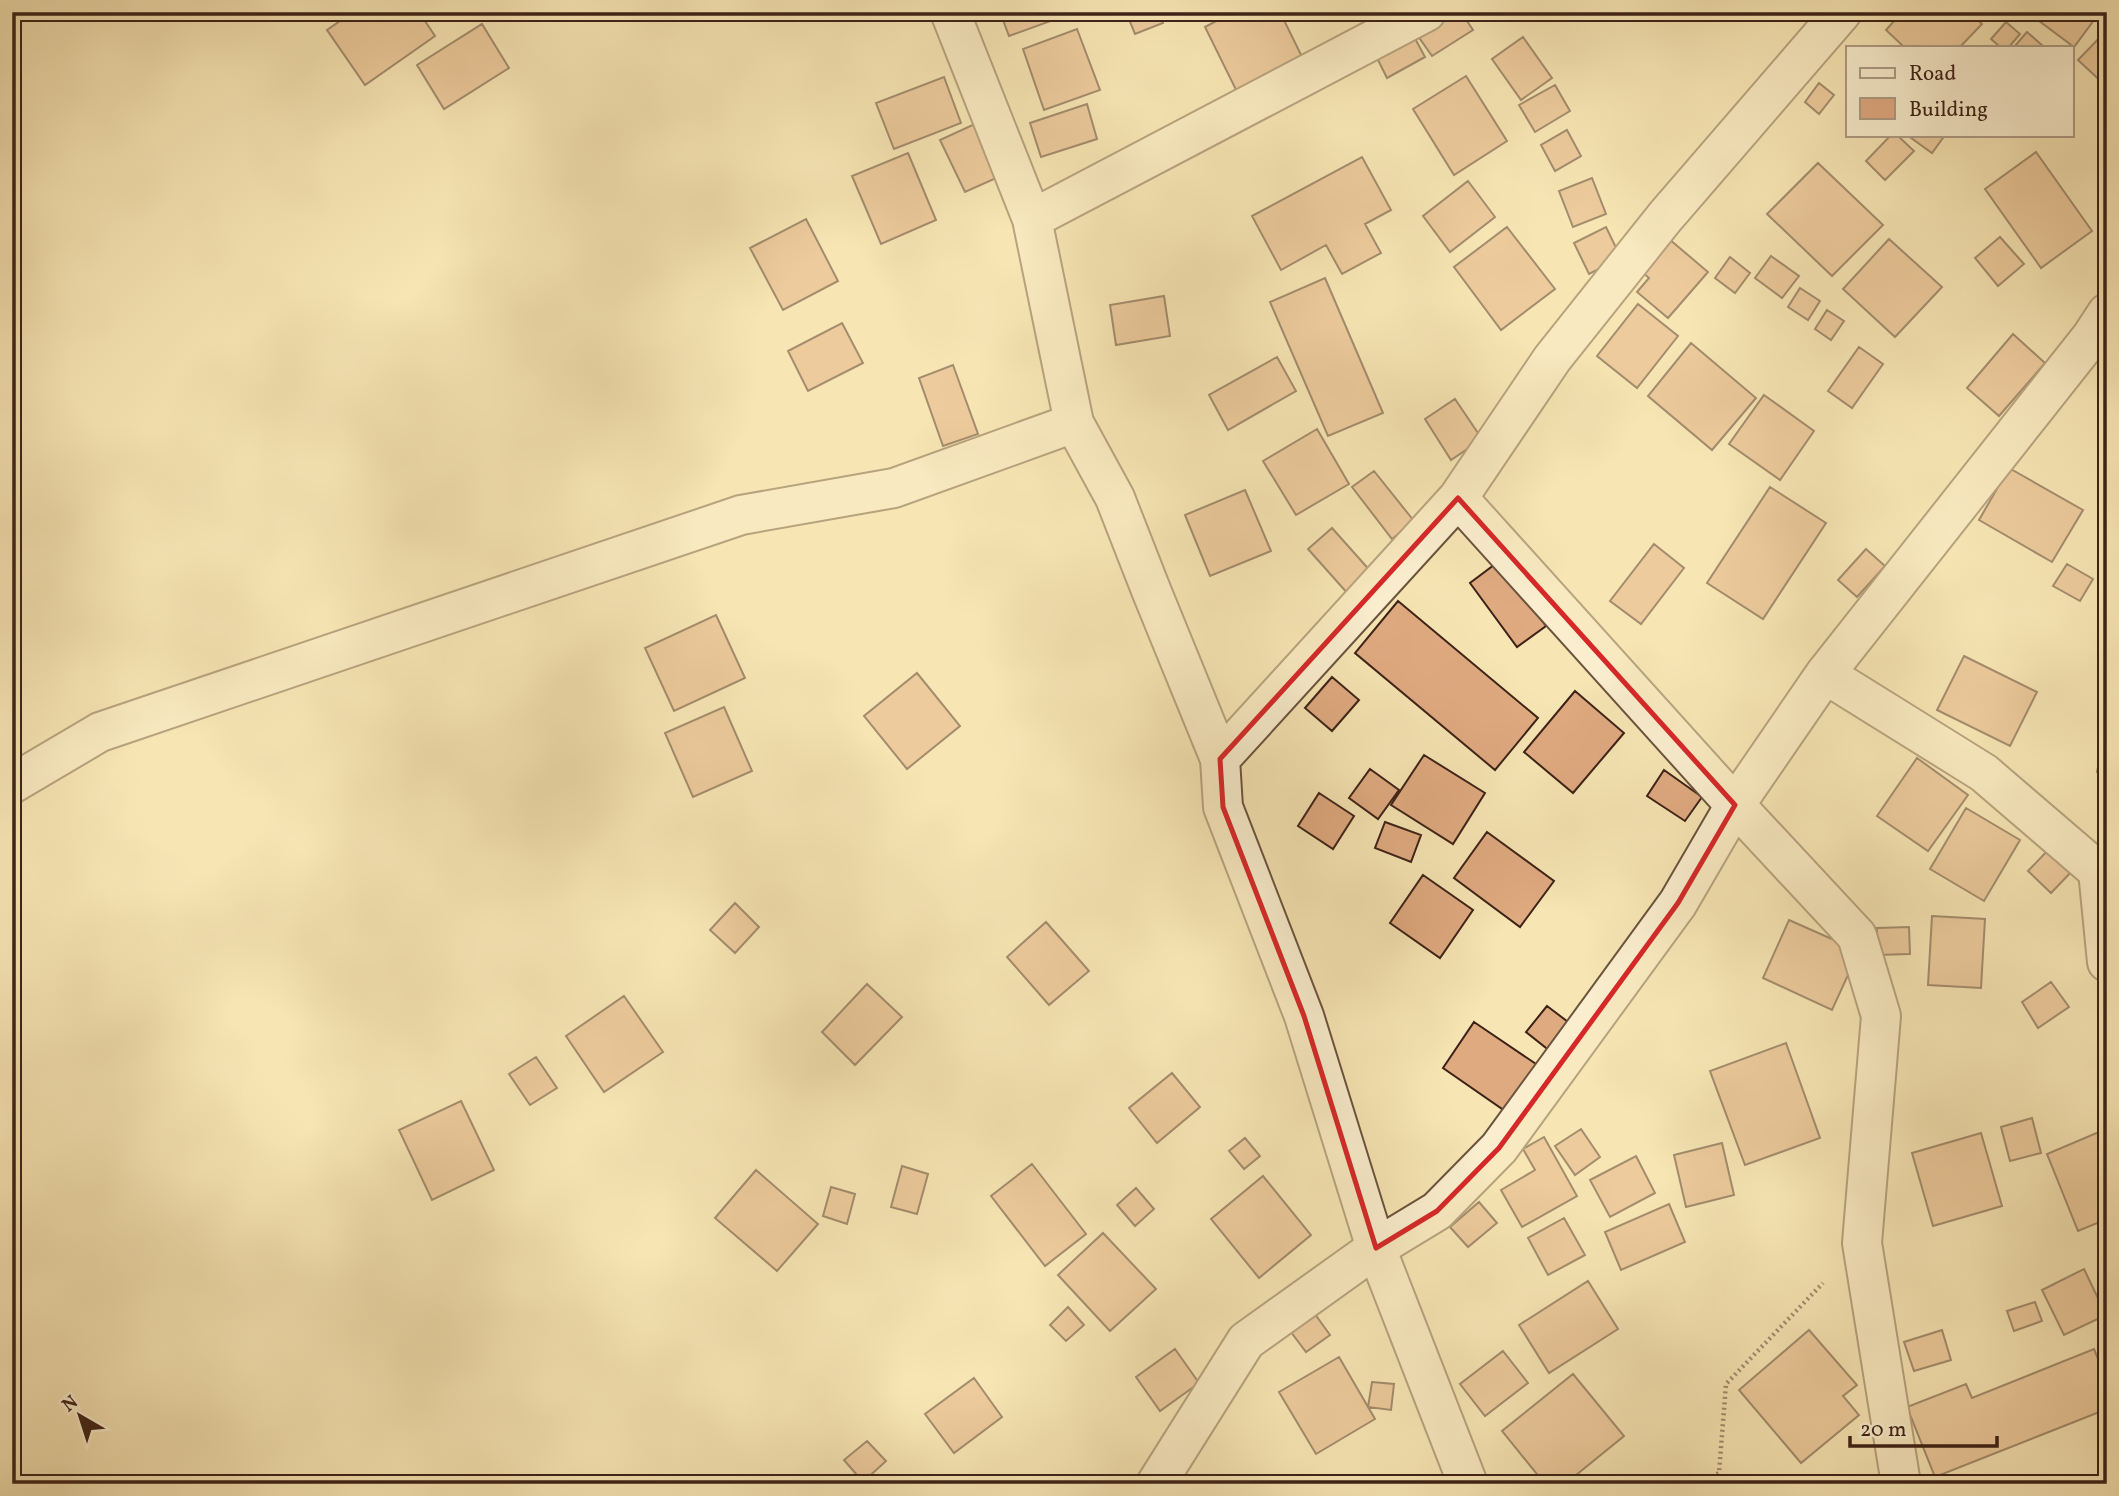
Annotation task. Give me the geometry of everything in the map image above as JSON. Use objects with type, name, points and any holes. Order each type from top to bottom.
[{"type":"street","points":[[950,12],[1032,219],[1074,423],[1115,498],[1220,759],[1223,807],[1304,1016],[1376,1248],[1468,1484]]},
{"type":"street","points":[[1032,219],[1426,12]]},
{"type":"street","points":[[1220,759],[1458,498],[1552,359],[1665,217],[1842,12]]},
{"type":"street","points":[[1156,1484],[1246,1341],[1376,1248],[1437,1211],[1499,1148],[1678,903],[1735,805],[1825,674],[2084,347],[2107,313]]},
{"type":"street","points":[[12,784],[100,732],[126,723],[741,515],[894,488],[1074,423]]},
{"type":"street","points":[[1458,498],[1857,936],[1881,1016],[1862,1243],[1901,1484]]},
{"type":"street","points":[[1825,674],[1984,773],[2098,871],[2106,959]]},
{"type":"path","points":[[1697,1484],[1719,1474],[1726,1384],[1862,1243]]},
{"type":"highlighted area","points":[[1458,498],[1735,805],[1678,903],[1499,1148],[1437,1211],[1376,1248],[1304,1016],[1223,807],[1220,759]]},
{"type":"building","points":[[353,12],[419,12],[435,36],[365,85],[327,30]]},
{"type":"building","points":[[1000,12],[1069,12],[1070,14],[1009,36]]},
{"type":"building","points":[[1126,12],[1158,12],[1163,23],[1135,34]]},
{"type":"building","points":[[1233,12],[1280,12],[1309,71],[1243,104],[1205,27]]},
{"type":"building","points":[[1438,12],[1461,12],[1473,30],[1432,56],[1413,29]]},
{"type":"building","points":[[1902,12],[1970,12],[1982,24],[1961,46],[1903,46],[1886,30]]},
{"type":"building","points":[[2027,12],[2100,12],[2073,46]]},
{"type":"building","points":[[2006,22],[2020,34],[2010,46],[1999,46],[1991,39]]},
{"type":"building","points":[[482,24],[509,68],[444,109],[417,65]]},
{"type":"building","points":[[1077,29],[1100,90],[1044,110],[1023,49]]},
{"type":"building","points":[[2107,30],[2107,87],[2078,60]]},
{"type":"building","points":[[1411,31],[1425,57],[1387,78],[1374,52]]},
{"type":"building","points":[[2027,32],[2043,46],[2015,46]]},
{"type":"building","points":[[1523,37],[1552,78],[1521,100],[1492,59]]},
{"type":"building","points":[[1466,76],[1507,141],[1454,175],[1413,109]]},
{"type":"building","points":[[944,77],[961,123],[894,149],[876,103]]},
{"type":"building","points":[[1819,83],[1834,95],[1819,114],[1805,102]]},
{"type":"building","points":[[1555,85],[1570,111],[1535,132],[1519,105]]},
{"type":"building","points":[[1087,104],[1097,139],[1041,157],[1030,123]]},
{"type":"building","points":[[979,122],[1003,175],[965,192],[940,140]]},
{"type":"building","points":[[1567,130],[1581,156],[1555,171],[1541,145]]},
{"type":"building","points":[[1890,136],[1898,136],[1914,151],[1885,180],[1866,161]]},
{"type":"building","points":[[1908,136],[1944,136],[1932,153]]},
{"type":"building","points":[[2036,152],[2092,231],[2041,268],[1985,189]]},
{"type":"building","points":[[908,153],[936,220],[881,244],[852,176]]},
{"type":"building","points":[[1362,157],[1391,210],[1365,224],[1381,253],[1342,274],[1326,245],[1281,270],[1252,216]]},
{"type":"building","points":[[1818,163],[1883,225],[1832,276],[1767,214]]},
{"type":"building","points":[[1592,178],[1606,214],[1573,227],[1559,191]]},
{"type":"building","points":[[1468,181],[1495,217],[1450,252],[1423,216]]},
{"type":"building","points":[[2107,215],[2107,233],[2098,226]]},
{"type":"building","points":[[806,219],[838,281],[783,310],[750,248]]},
{"type":"building","points":[[1507,227],[1555,289],[1501,330],[1454,267]]},
{"type":"building","points":[[1606,227],[1621,258],[1589,274],[1574,243]]},
{"type":"building","points":[[2000,237],[2024,264],[1998,286],[1975,258]]},
{"type":"building","points":[[1669,239],[1708,272],[1668,318],[1637,292],[1649,278],[1641,271]]},
{"type":"building","points":[[1889,239],[1942,287],[1895,337],[1843,289]]},
{"type":"building","points":[[1771,256],[1799,276],[1782,298],[1755,278]]},
{"type":"building","points":[[1730,257],[1750,273],[1735,293],[1715,278]]},
{"type":"building","points":[[1325,278],[1383,413],[1328,436],[1270,302]]},
{"type":"building","points":[[1800,288],[1820,301],[1808,320],[1788,307]]},
{"type":"building","points":[[1164,296],[1170,336],[1116,345],[1110,305]]},
{"type":"building","points":[[1638,304],[1678,336],[1637,388],[1597,356]]},
{"type":"building","points":[[1827,310],[1844,321],[1831,340],[1815,329]]},
{"type":"building","points":[[842,323],[863,363],[808,391],[788,351]]},
{"type":"building","points":[[2013,334],[2045,363],[1999,416],[1967,388]]},
{"type":"building","points":[[1691,343],[1756,398],[1712,450],[1648,396]]},
{"type":"building","points":[[1859,347],[1883,364],[1852,408],[1828,391]]},
{"type":"building","points":[[1277,357],[1296,391],[1228,430],[1209,395]]},
{"type":"building","points":[[953,365],[978,434],[943,446],[919,378]]},
{"type":"building","points":[[1764,395],[1814,431],[1780,480],[1729,444]]},
{"type":"building","points":[[1455,399],[1482,439],[1451,460],[1425,419]]},
{"type":"building","points":[[1317,429],[1349,484],[1296,515],[1263,461]]},
{"type":"building","points":[[2009,468],[2083,510],[2052,562],[1979,520]]},
{"type":"building","points":[[1374,471],[1414,521],[1392,539],[1352,487]]},
{"type":"building","points":[[1770,487],[1826,523],[1763,619],[1707,583]]},
{"type":"building","points":[[1245,490],[1271,551],[1210,576],[1185,515]]},
{"type":"building","points":[[1332,528],[1373,574],[1349,595],[1308,549]]},
{"type":"building","points":[[1654,544],[1684,568],[1641,624],[1610,601]]},
{"type":"building","points":[[1866,549],[1885,566],[1857,597],[1838,580]]},
{"type":"building","points":[[1498,562],[1546,626],[1517,647],[1470,583]]},
{"type":"building","points":[[2067,564],[2093,579],[2080,601],[2053,586]]},
{"type":"building","points":[[1398,601],[1538,718],[1495,770],[1355,653]]},
{"type":"building","points":[[716,615],[745,678],[674,711],[645,648]]},
{"type":"building","points":[[1964,656],[2037,692],[2010,746],[1937,710]]},
{"type":"building","points":[[917,673],[960,726],[907,769],[864,716]]},
{"type":"building","points":[[1332,677],[1359,700],[1332,731],[1305,708]]},
{"type":"building","points":[[1575,691],[1624,733],[1573,793],[1524,752]]},
{"type":"building","points":[[724,707],[752,771],[693,797],[665,733]]},
{"type":"building","points":[[2107,725],[2107,774],[2097,772]]},
{"type":"building","points":[[1424,755],[1485,793],[1453,844],[1391,805]]},
{"type":"building","points":[[1917,758],[1968,795],[1928,851],[1877,816]]},
{"type":"building","points":[[1370,769],[1399,790],[1378,819],[1349,798]]},
{"type":"building","points":[[1664,770],[1702,797],[1685,821],[1647,796]]},
{"type":"building","points":[[1319,793],[1354,816],[1333,849],[1298,826]]},
{"type":"building","points":[[1966,808],[2020,840],[1984,901],[1930,869]]},
{"type":"building","points":[[1385,822],[1421,835],[1411,862],[1375,848]]},
{"type":"building","points":[[1487,832],[1554,881],[1520,927],[1454,878]]},
{"type":"building","points":[[2052,846],[2075,868],[2051,893],[2028,871]]},
{"type":"building","points":[[1423,875],[1473,910],[1440,958],[1390,923]]},
{"type":"building","points":[[735,903],[759,927],[735,953],[710,930]]},
{"type":"building","points":[[1932,916],[1985,919],[1981,988],[1928,985]]},
{"type":"building","points":[[1789,920],[1859,951],[1832,1010],[1763,978]]},
{"type":"building","points":[[1046,922],[1089,971],[1049,1005],[1007,957]]},
{"type":"building","points":[[1909,927],[1910,954],[1877,955],[1877,928]]},
{"type":"building","points":[[2051,982],[2069,1007],[2038,1028],[2022,1002]]},
{"type":"building","points":[[867,984],[902,1017],[855,1065],[822,1032]]},
{"type":"building","points":[[624,996],[663,1052],[604,1092],[566,1036]]},
{"type":"building","points":[[1547,1006],[1576,1028],[1555,1055],[1526,1032]]},
{"type":"building","points":[[1474,1022],[1539,1066],[1508,1113],[1443,1068]]},
{"type":"building","points":[[1786,1043],[1820,1138],[1745,1165],[1710,1071]]},
{"type":"building","points":[[536,1057],[557,1088],[530,1105],[509,1074]]},
{"type":"building","points":[[1172,1073],[1200,1107],[1157,1143],[1129,1108]]},
{"type":"building","points":[[461,1101],[494,1170],[432,1200],[399,1130]]},
{"type":"building","points":[[2032,1118],[2041,1153],[2010,1161],[2001,1127]]},
{"type":"building","points":[[1581,1129],[1600,1157],[1575,1175],[1555,1146]]},
{"type":"building","points":[[2106,1129],[2107,1219],[2078,1231],[2047,1154]]},
{"type":"building","points":[[1981,1133],[2002,1206],[1933,1226],[1912,1153]]},
{"type":"building","points":[[1544,1137],[1577,1196],[1522,1227],[1501,1190],[1535,1170],[1523,1149]]},
{"type":"building","points":[[1245,1138],[1260,1156],[1244,1169],[1229,1151]]},
{"type":"building","points":[[1722,1143],[1734,1195],[1686,1207],[1674,1155]]},
{"type":"building","points":[[1636,1156],[1655,1193],[1610,1217],[1590,1180]]},
{"type":"building","points":[[1032,1164],[1086,1234],[1045,1266],[991,1196]]},
{"type":"building","points":[[902,1166],[928,1174],[917,1214],[891,1207]]},
{"type":"building","points":[[756,1170],[818,1224],[777,1271],[715,1218]]},
{"type":"building","points":[[1263,1176],[1311,1235],[1259,1278],[1211,1219]]},
{"type":"building","points":[[831,1187],[855,1194],[847,1224],[823,1216]]},
{"type":"building","points":[[1136,1188],[1154,1209],[1135,1226],[1117,1205]]},
{"type":"building","points":[[1479,1202],[1497,1223],[1468,1247],[1450,1227]]},
{"type":"building","points":[[1669,1204],[1685,1242],[1621,1270],[1605,1232]]},
{"type":"building","points":[[1564,1218],[1585,1255],[1548,1275],[1528,1238]]},
{"type":"building","points":[[1103,1233],[1156,1289],[1110,1331],[1058,1275]]},
{"type":"building","points":[[2084,1269],[2106,1315],[2064,1335],[2042,1290]]},
{"type":"building","points":[[1588,1281],[1618,1329],[1549,1373],[1519,1325]]},
{"type":"building","points":[[2035,1302],[2042,1321],[2014,1331],[2007,1311]]},
{"type":"building","points":[[1068,1307],[1084,1325],[1066,1341],[1050,1325]]},
{"type":"building","points":[[1312,1310],[1330,1335],[1306,1352],[1288,1328]]},
{"type":"building","points":[[1809,1330],[1857,1385],[1843,1396],[1859,1415],[1801,1463],[1739,1390]]},
{"type":"building","points":[[1942,1330],[1951,1360],[1914,1371],[1904,1342]]},
{"type":"building","points":[[1175,1349],[1199,1383],[1160,1411],[1136,1377]]},
{"type":"building","points":[[2094,1349],[2107,1381],[2107,1409],[1935,1477],[1907,1407],[1966,1384],[1972,1398]]},
{"type":"building","points":[[1503,1351],[1528,1383],[1485,1416],[1460,1384]]},
{"type":"building","points":[[1339,1357],[1375,1419],[1316,1454],[1279,1392]]},
{"type":"building","points":[[1573,1374],[1624,1436],[1565,1484],[1545,1484],[1502,1431]]},
{"type":"building","points":[[974,1378],[1002,1417],[954,1453],[925,1414]]},
{"type":"building","points":[[1372,1382],[1394,1384],[1391,1410],[1368,1407]]},
{"type":"building","points":[[867,1441],[886,1461],[863,1482],[844,1460]]},
{"type":"building","points":[[773,1475],[781,1484],[763,1484]]}]
